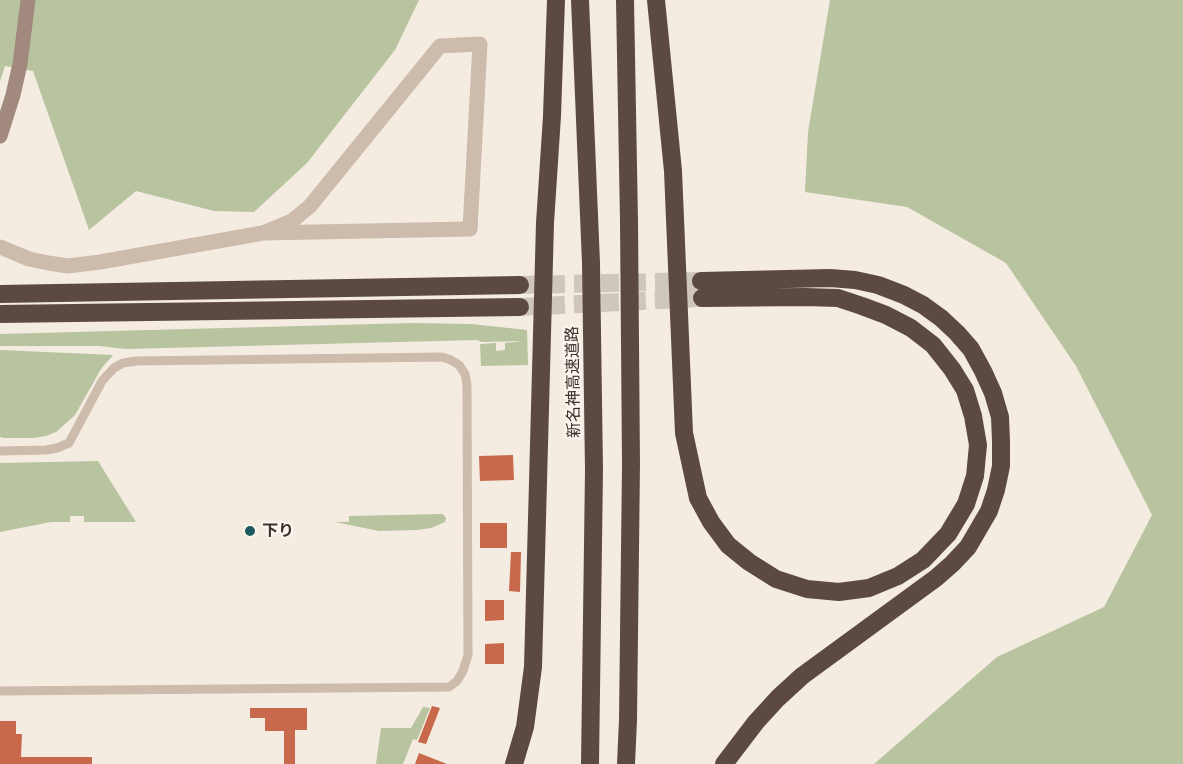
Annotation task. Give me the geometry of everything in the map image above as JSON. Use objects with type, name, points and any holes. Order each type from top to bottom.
[{"type":"highway","points":[[514,764],[525,727],[533,667],[545,223],[556,0]]},
{"type":"highway","name":"新名神高速道路","points":[[580,0],[591,263],[594,470],[590,764]]},
{"type":"highway","points":[[625,0],[631,464],[626,764]]},
{"type":"highway","points":[[656,0],[673,171],[684,434],[698,498],[711,522],[728,545],[776,579],[807,589],[839,592],[869,588],[898,576],[923,560],[948,534],[966,504],[975,476],[978,446],[974,416],[965,390],[933,345],[911,328],[886,315],[838,298],[702,289],[794,278],[830,278],[878,285],[904,295],[941,318],[971,349],[984,371],[1000,417],[1001,466],[996,490],[989,511],[968,547],[936,578],[802,676],[756,722],[724,764]]},
{"type":"highway","points":[[0,294],[520,285]]},
{"type":"highway","points":[[0,314],[520,307]]},
{"type":"street","points":[[0,136],[20,64],[28,0]]},
{"type":"street","points":[[0,247],[29,259],[68,266],[263,233],[470,230],[480,44],[440,46],[310,206],[292,221],[263,233]]},
{"type":"lane","points":[[0,451],[46,450],[69,443],[102,381],[114,368],[123,363],[136,361],[442,357],[459,365],[465,374],[467,386],[468,655],[463,671],[457,681],[449,687],[0,691]]},
{"type":"green space","points":[[0,0],[419,0],[395,50],[307,163],[254,212],[214,211],[136,191],[89,230],[33,71],[5,66],[0,81]]},
{"type":"green space","points":[[830,0],[1183,0],[1183,764],[874,764],[997,657],[1104,607],[1152,515],[1076,366],[1006,263],[907,207],[805,192],[808,132]]},
{"type":"green space","points":[[412,323],[471,324],[527,330],[528,365],[481,366],[480,344],[496,343],[496,351],[505,350],[505,343],[523,341],[481,342],[477,340],[126,349],[99,346],[0,346],[0,334]]},
{"type":"green space","points":[[0,350],[113,355],[101,369],[75,415],[56,432],[34,438],[4,438],[0,437]]},
{"type":"green space","points":[[98,461],[136,522],[84,522],[84,516],[70,516],[70,522],[51,522],[0,532],[0,463]]},
{"type":"green space","points":[[443,514],[446,518],[445,522],[431,528],[417,530],[379,531],[335,522],[349,522],[349,516]]},
{"type":"green space","points":[[423,707],[430,708],[417,740],[413,739],[403,764],[376,764],[381,728],[411,728]]},
{"type":"building","points":[[513,455],[514,480],[480,481],[479,456]]},
{"type":"building","points":[[480,523],[507,523],[507,548],[480,548]]},
{"type":"building","points":[[511,552],[521,552],[520,592],[509,591]]},
{"type":"building","points":[[485,600],[504,600],[504,620],[485,621]]},
{"type":"building","points":[[504,643],[504,664],[485,664],[485,644]]},
{"type":"building","points":[[432,706],[440,708],[426,744],[418,742]]},
{"type":"building","points":[[250,708],[307,708],[307,730],[295,730],[295,764],[284,764],[284,731],[265,731],[265,718],[250,718]]},
{"type":"building","points":[[0,721],[16,721],[16,734],[22,734],[21,757],[92,757],[92,764],[0,764]]},
{"type":"building","points":[[419,753],[447,764],[415,764]]},
{"type":"tunnel","points":[[520,285],[701,281]]},
{"type":"tunnel","points":[[520,307],[702,298]]},
{"type":"place","name":"下り","points":[[250,531]]}]
